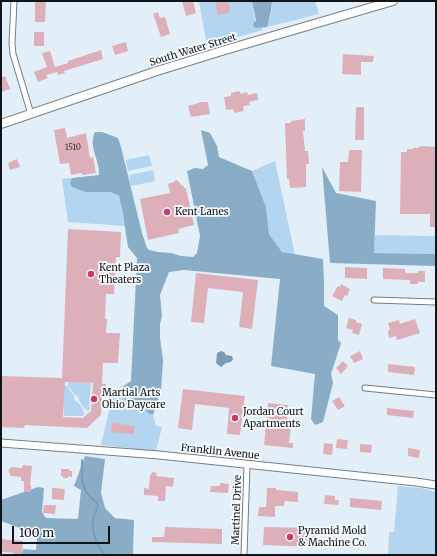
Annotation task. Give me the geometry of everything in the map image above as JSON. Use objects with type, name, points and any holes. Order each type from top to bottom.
[{"type":"main road","name":"South Water Street","points":[[1,124],[202,57],[393,1]]},
{"type":"street","points":[[14,1],[13,54],[31,114]]},
{"type":"street","points":[[374,300],[436,302]]},
{"type":"street","points":[[365,388],[436,395]]},
{"type":"street","name":"Franklin Avenue","points":[[1,443],[158,455],[436,485]]},
{"type":"street","name":"Martinel Drive","points":[[244,555],[247,465]]},
{"type":"shaded area","points":[[199,1],[252,1],[256,28],[263,28],[263,30],[207,46]]},
{"type":"shaded area","points":[[252,1],[272,1],[267,27],[256,28],[253,26],[254,22],[256,21]]},
{"type":"shaded area","points":[[272,1],[315,1],[319,14],[263,28],[268,22],[270,16]]},
{"type":"shaded area","points":[[201,130],[210,133],[217,146],[219,157],[252,171],[266,207],[269,234],[282,252],[323,259],[324,306],[338,315],[338,340],[341,343],[331,374],[333,383],[323,422],[315,425],[311,419],[315,374],[271,366],[280,279],[184,270],[169,272],[160,295],[162,316],[160,324],[160,338],[163,360],[161,391],[153,415],[148,413],[139,401],[125,400],[122,394],[116,391],[131,381],[137,258],[128,247],[119,196],[110,192],[86,192],[72,187],[70,183],[72,178],[99,175],[98,164],[93,148],[93,138],[95,132],[102,132],[118,138],[147,248],[158,252],[193,257],[197,253],[200,236],[187,171],[195,168],[203,169],[208,165]]},
{"type":"shaded area","points":[[149,155],[152,166],[128,171],[126,160]]},
{"type":"shaded area","points":[[275,161],[295,255],[282,252],[269,234],[266,207],[252,171]]},
{"type":"shaded area","points":[[322,167],[336,193],[376,201],[374,253],[436,254],[436,266],[330,263]]},
{"type":"shaded area","points":[[153,170],[155,181],[131,186],[129,175]]},
{"type":"shaded area","points":[[72,178],[70,183],[86,192],[110,192],[119,196],[125,226],[68,222],[62,179]]},
{"type":"shaded area","points":[[375,235],[436,236],[436,254],[374,253]]},
{"type":"shaded area","points":[[221,351],[226,355],[232,356],[233,359],[231,362],[226,363],[221,367],[216,363],[217,353]]},
{"type":"shaded area","points":[[68,382],[91,383],[89,411],[85,409],[79,401],[78,396],[75,395],[68,386]]},
{"type":"shaded area","points":[[64,385],[67,386],[74,396],[74,400],[81,406],[84,415],[64,416]]},
{"type":"shaded area","points":[[116,391],[122,394],[125,400],[139,401],[148,413],[153,415],[156,426],[162,427],[156,451],[101,445],[113,394]]},
{"type":"shaded area","points":[[85,456],[105,459],[101,493],[105,508],[115,518],[134,520],[133,555],[22,555],[23,549],[36,550],[37,537],[1,521],[1,500],[38,487],[44,488],[42,512],[46,518],[78,519],[81,490],[74,486]]},
{"type":"shaded area","points":[[398,486],[421,488],[436,492],[436,555],[388,555],[389,532],[394,532]]},
{"type":"building","points":[[35,1],[46,1],[45,22],[35,22]]},
{"type":"building","points":[[182,1],[193,1],[196,13],[186,16]]},
{"type":"building","points":[[215,1],[228,1],[230,12],[218,15]]},
{"type":"building","points":[[158,12],[160,18],[165,17],[170,34],[161,37],[153,14]]},
{"type":"building","points":[[34,32],[44,32],[44,46],[34,46]]},
{"type":"building","points":[[126,42],[128,51],[115,55],[112,46]]},
{"type":"building","points":[[101,50],[103,59],[64,71],[65,73],[58,75],[57,72],[46,75],[48,78],[38,82],[34,72],[47,67],[42,53],[50,51],[55,67]]},
{"type":"building","points":[[343,54],[374,56],[373,62],[361,62],[361,75],[342,74]]},
{"type":"building","points":[[5,76],[10,89],[1,92],[1,78]]},
{"type":"building","points":[[239,91],[241,94],[247,92],[248,95],[257,93],[258,100],[249,102],[250,105],[243,106],[244,111],[234,113],[233,109],[226,110],[224,97],[231,96],[231,93]]},
{"type":"building","points":[[208,102],[210,114],[191,117],[188,106]]},
{"type":"building","points":[[356,107],[364,107],[364,140],[355,140]]},
{"type":"building","points":[[305,119],[305,131],[303,131],[305,151],[308,151],[309,164],[306,164],[306,187],[290,188],[289,179],[287,179],[285,123]]},
{"type":"building","points":[[65,128],[67,138],[86,133],[90,158],[93,157],[96,173],[71,175],[69,163],[60,164],[54,130]]},
{"type":"building","points":[[421,146],[436,147],[436,227],[430,227],[430,214],[400,214],[401,152],[407,152],[407,149],[418,148]]},
{"type":"building","points":[[349,150],[362,150],[361,192],[339,191],[340,162],[348,162]]},
{"type":"building","points":[[17,159],[20,167],[10,170],[8,163]]},
{"type":"building","name":"Kent Lanes","points":[[176,180],[182,186],[183,185],[184,188],[186,188],[194,225],[178,229],[179,233],[148,240],[140,199],[170,193],[168,184]]},
{"type":"building","points":[[68,229],[121,232],[120,257],[116,257],[114,294],[106,294],[105,319],[107,319],[106,333],[120,333],[118,363],[103,363],[102,384],[106,384],[105,393],[102,393],[101,415],[87,428],[25,425],[24,428],[1,427],[1,376],[62,378]],"holes":[[[65,382],[93,383],[91,411],[83,418],[63,417]]]},
{"type":"building","points":[[345,267],[367,268],[367,279],[345,278]]},
{"type":"building","points":[[383,268],[405,269],[405,273],[418,273],[418,271],[425,271],[425,282],[410,284],[410,280],[383,279]]},
{"type":"building","points":[[196,273],[258,280],[252,329],[239,327],[243,292],[208,288],[204,323],[191,322]]},
{"type":"building","points":[[341,284],[350,289],[347,296],[345,295],[342,301],[332,296]]},
{"type":"building","points":[[349,318],[362,324],[359,335],[352,333],[353,330],[346,328]]},
{"type":"building","points":[[415,319],[420,333],[397,340],[396,336],[389,338],[388,330],[390,330],[388,323],[399,320],[400,324]]},
{"type":"building","points":[[360,351],[363,359],[354,363],[350,356]]},
{"type":"building","points":[[343,361],[348,366],[341,374],[336,368]]},
{"type":"building","points":[[388,364],[415,367],[414,375],[388,372]]},
{"type":"building","name":"Jordan Court Apartments","points":[[183,389],[245,396],[240,435],[227,434],[229,408],[195,404],[192,430],[178,428]]},
{"type":"building","points":[[339,397],[345,406],[338,410],[332,401]]},
{"type":"building","points":[[268,403],[288,405],[287,423],[291,424],[289,443],[293,443],[293,448],[264,445]]},
{"type":"building","points":[[387,408],[414,411],[413,418],[387,415]]},
{"type":"building","points":[[112,423],[134,426],[134,434],[111,432]]},
{"type":"building","points":[[337,439],[348,440],[347,449],[336,448]]},
{"type":"building","points":[[324,443],[333,444],[332,455],[323,454]]},
{"type":"building","points":[[360,444],[372,445],[371,453],[360,452]]},
{"type":"building","points":[[408,448],[420,450],[419,458],[408,456]]},
{"type":"building","points":[[23,465],[32,466],[30,485],[31,492],[24,492],[24,481],[21,481],[21,477],[11,476],[8,470],[12,467],[22,468]]},
{"type":"building","points":[[61,469],[69,469],[69,471],[72,471],[72,477],[68,476],[68,478],[63,478],[63,476],[61,476]]},
{"type":"building","points":[[152,472],[157,473],[156,476],[174,478],[173,487],[166,486],[165,501],[158,501],[158,496],[144,495],[144,488],[149,489],[150,475]]},
{"type":"building","points":[[220,483],[229,484],[228,493],[210,492],[211,486],[220,486]]},
{"type":"building","points":[[52,488],[65,489],[64,500],[52,499]]},
{"type":"building","points":[[267,488],[298,492],[298,502],[285,501],[284,506],[275,506],[275,517],[258,516],[259,507],[266,507]]},
{"type":"building","points":[[325,495],[335,496],[335,500],[339,500],[338,505],[324,504]]},
{"type":"building","points":[[350,498],[382,501],[381,510],[350,507]]},
{"type":"building","points":[[44,505],[56,505],[55,514],[43,513]]},
{"type":"building","points":[[165,527],[222,529],[222,544],[152,542],[152,537],[164,537]]},
{"type":"building","name":"Pyramid Mold & Machine Co.","points":[[264,527],[316,528],[316,547],[263,545]]},
{"type":"building","points":[[1,539],[23,541],[22,555],[13,555],[14,553],[1,552]]},
{"type":"waterway","points":[[82,460],[82,479],[84,487],[98,505],[93,520],[94,534],[102,552],[105,555]]},
{"type":"place","name":"Kent Lanes","points":[[167,212]]},
{"type":"place","name":"Kent Plaza Theaters","points":[[91,274]]},
{"type":"place","name":"Martial Arts Ohio Daycare","points":[[94,399]]},
{"type":"place","name":"Jordan Court Apartments","points":[[235,418]]},
{"type":"place","name":"Pyramid Mold & Machine Co.","points":[[290,537]]}]
